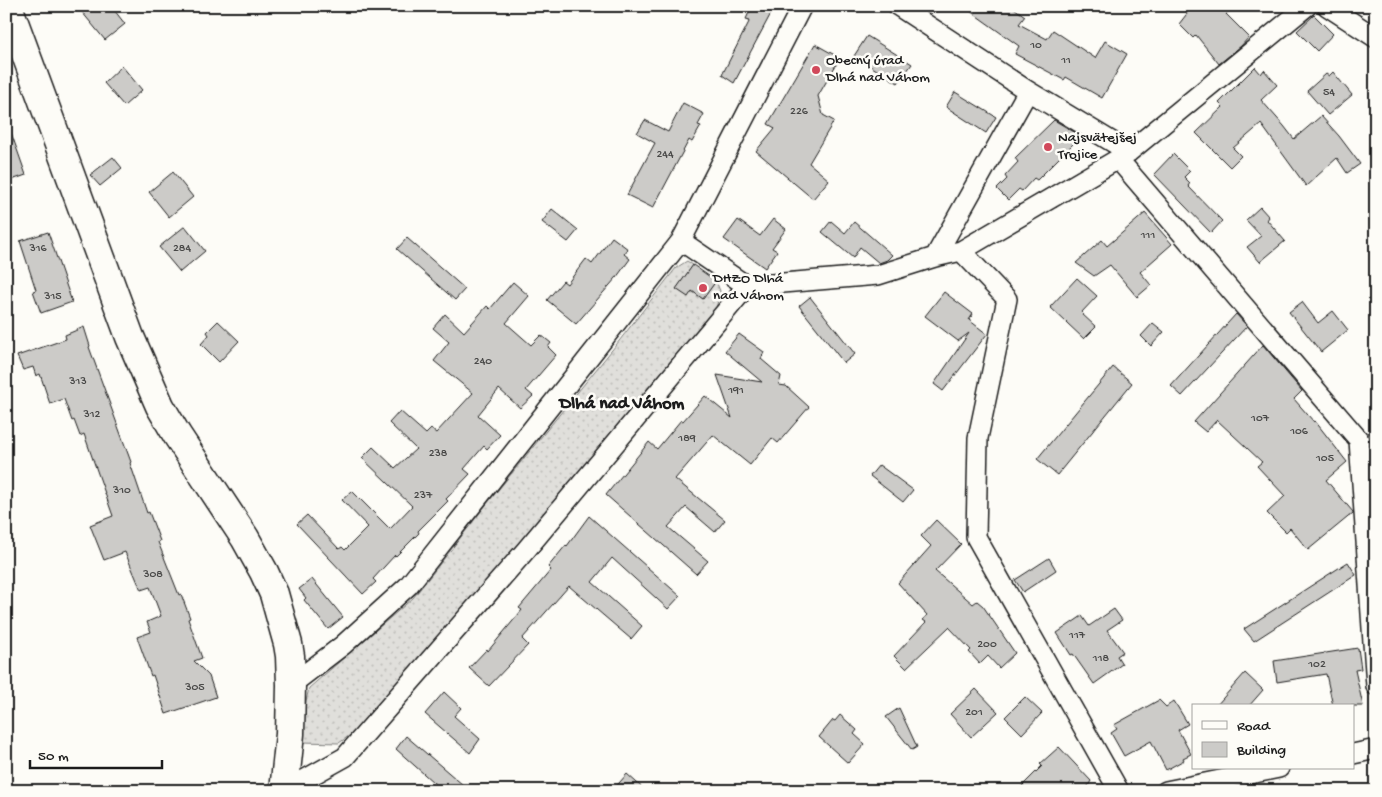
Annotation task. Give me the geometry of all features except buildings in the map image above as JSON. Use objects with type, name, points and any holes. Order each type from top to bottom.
[{"type":"main road","points":[[8,6],[130,337],[160,406],[245,538],[271,586],[280,612],[290,656],[290,734],[284,791]]},
{"type":"street","points":[[291,685],[343,645],[408,586],[681,241],[802,6]]},
{"type":"street","points":[[898,6],[1124,156],[1359,440],[1376,686]]},
{"type":"street","points":[[681,241],[747,286],[878,275],[961,251],[1124,156],[1307,6]]},
{"type":"street","points":[[1327,6],[1376,38]]},
{"type":"street","points":[[935,257],[1028,92]]},
{"type":"street","points":[[961,251],[1007,299],[978,438],[976,537],[1119,791]]},
{"type":"street","points":[[284,791],[345,757],[520,557],[747,286]]},
{"type":"street","points":[[1354,754],[1376,749]]},
{"type":"street","points":[[1166,791],[1269,770]]},
{"type":"shaded area","points":[[687,261],[693,265],[677,288],[692,291],[703,299],[716,281],[720,291],[716,309],[478,594],[356,731],[339,743],[302,742],[309,688],[413,598],[676,268]]},
{"type":"place","name":"Obecný úrad Dlhá nad Váhom","points":[[816,70]]},
{"type":"place","name":"Najsvätejšej Trojice","points":[[1048,147]]},
{"type":"place","name":"DHZO Dlhá nad Váhom","points":[[703,288]]},
{"type":"district","name":"Dlhá nad Váhom","points":[[622,404]]}]
